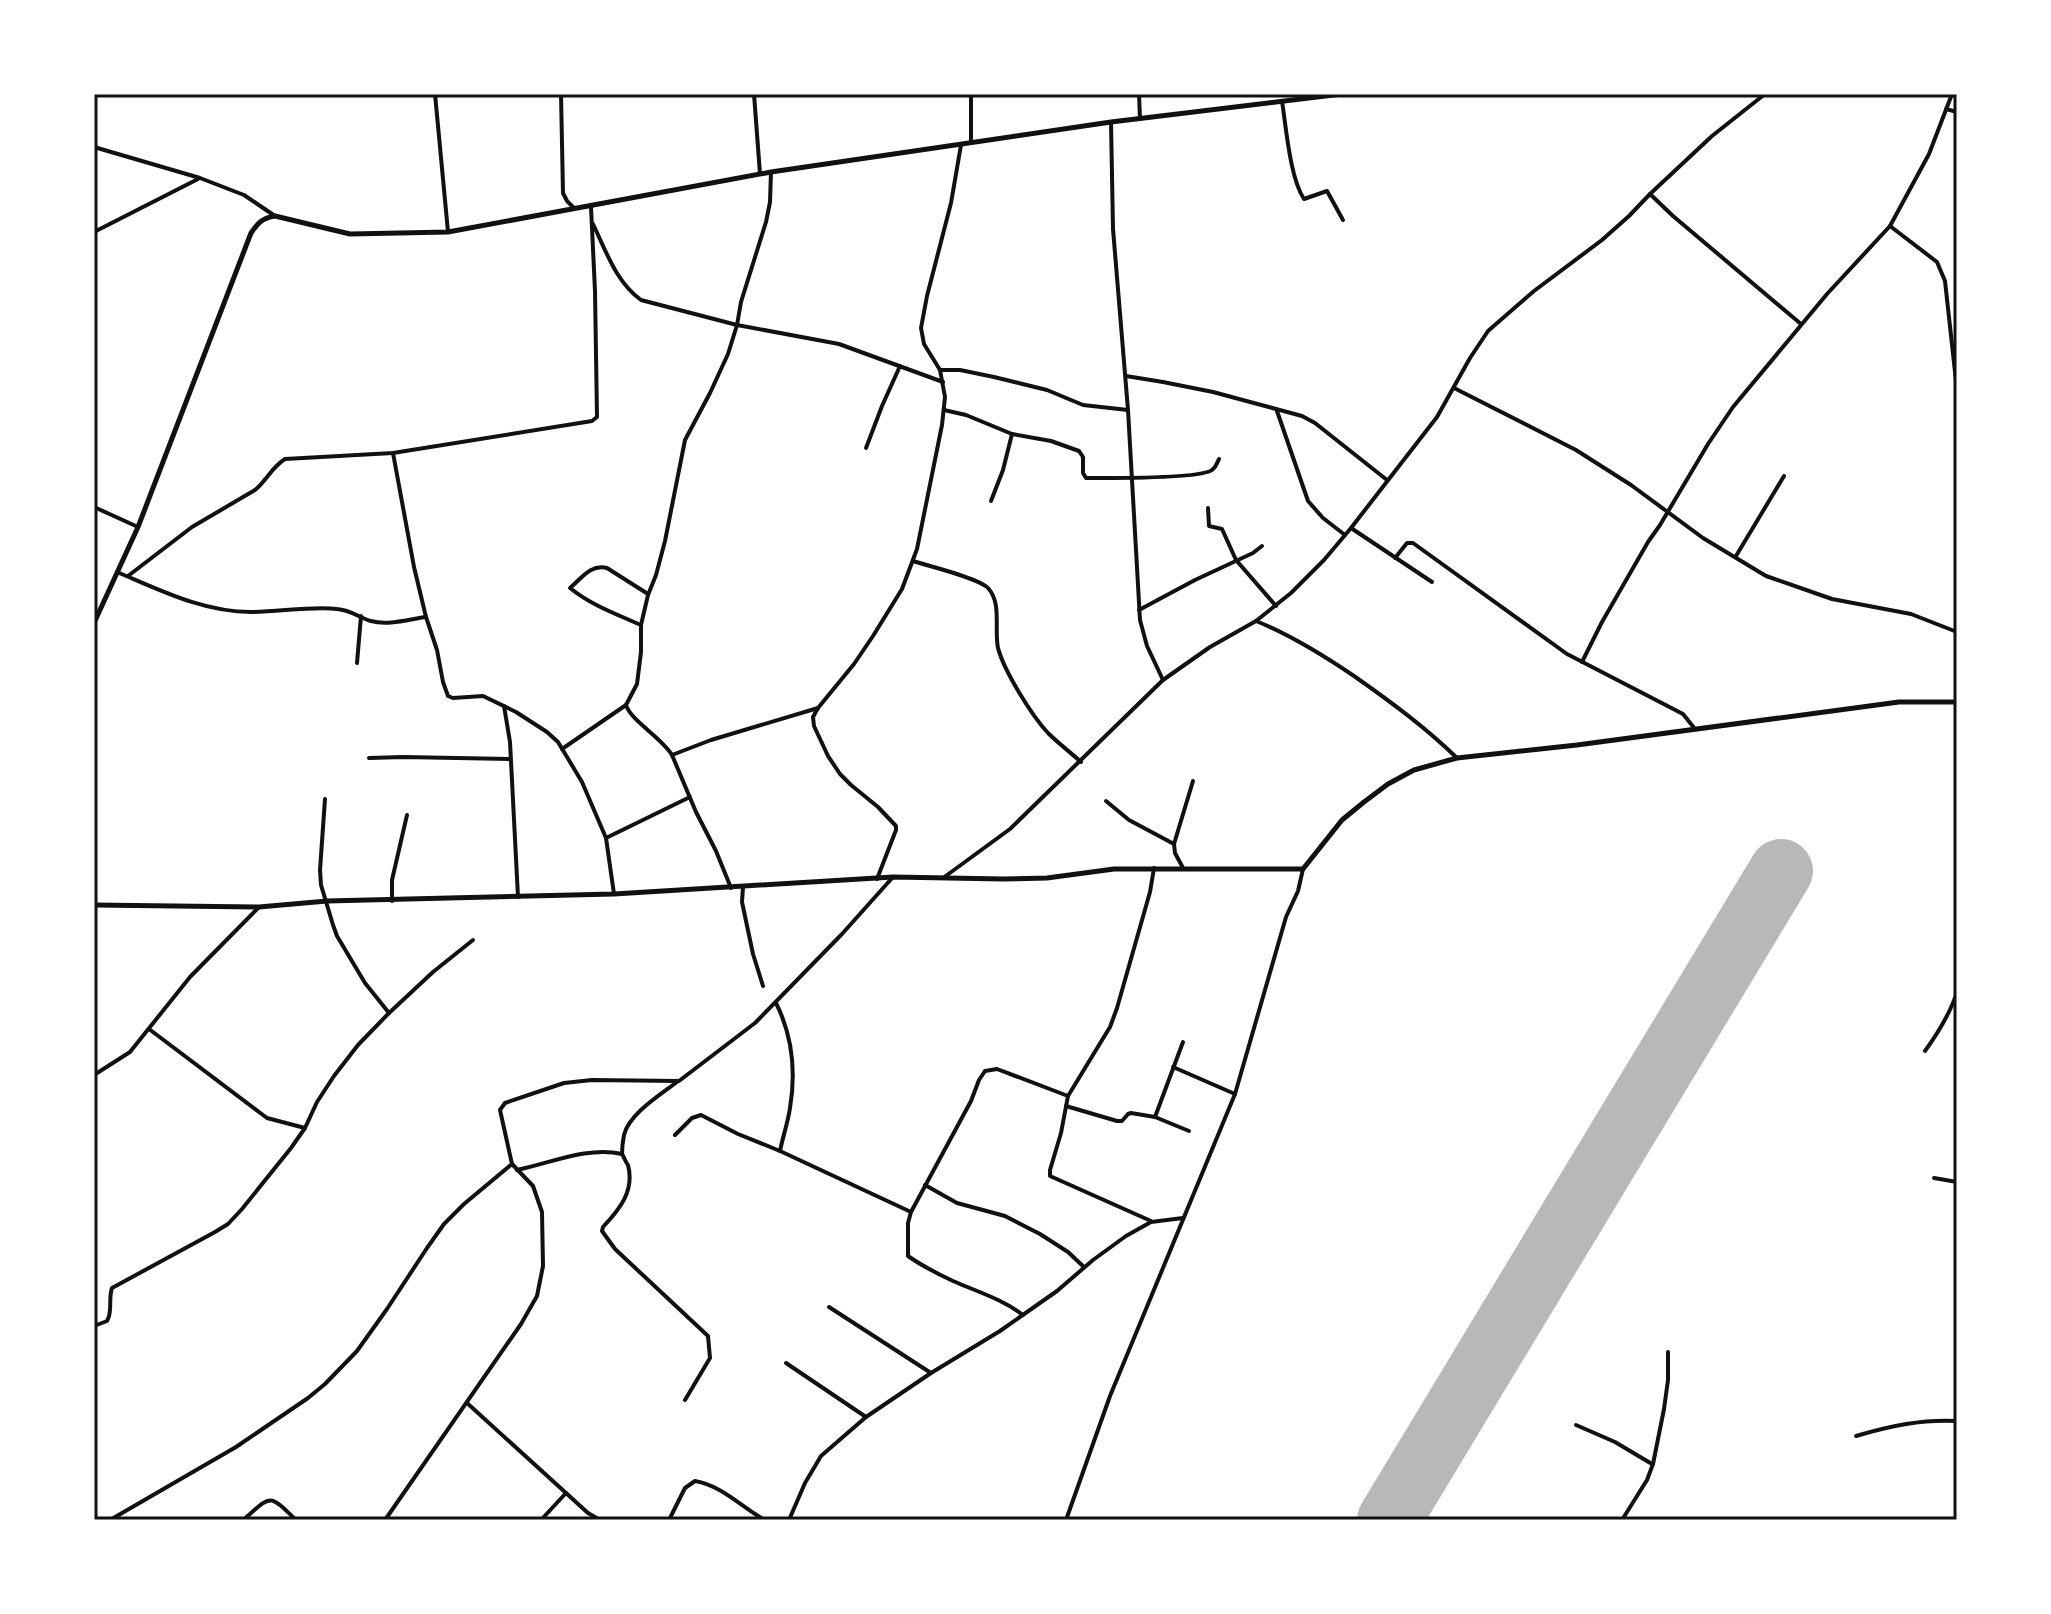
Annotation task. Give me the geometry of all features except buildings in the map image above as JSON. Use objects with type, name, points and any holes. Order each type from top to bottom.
[{"type":"street","points":[[435,94],[448,232]]},
{"type":"street","points":[[561,94],[563,193],[575,210]]},
{"type":"street","points":[[754,94],[760,174]]},
{"type":"street","points":[[971,94],[971,143]]},
{"type":"street","points":[[1139,94],[1140,119]]},
{"type":"street","points":[[94,623],[138,527],[251,233],[258,222],[266,217],[275,216],[350,234],[448,232],[771,172],[1111,122],[1342,94]]},
{"type":"street","points":[[942,879],[1010,829],[1163,680],[1276,606],[1324,560],[1437,417],[1488,331],[1534,291],[1602,240],[1722,127],[1765,94]]},
{"type":"street","points":[[1582,662],[1648,542],[1733,407],[1801,324],[1890,226],[1929,154],[1952,94]]},
{"type":"street","points":[[1282,101],[1301,195],[1304,199],[1327,191],[1343,220]]},
{"type":"street","points":[[1946,109],[1957,112]]},
{"type":"street","points":[[1111,122],[1113,229],[1126,376],[1139,610],[1147,646],[1163,680]]},
{"type":"street","points":[[877,879],[896,826],[840,774],[828,756],[813,717],[854,664],[902,589],[923,526],[944,410],[940,370],[924,344],[921,328],[951,203],[961,145]]},
{"type":"street","points":[[94,147],[200,178],[244,195],[275,216]]},
{"type":"street","points":[[562,749],[626,705],[637,684],[641,625],[665,541],[685,440],[728,354],[768,213],[771,172]]},
{"type":"street","points":[[94,232],[200,178]]},
{"type":"street","points":[[1650,194],[1801,324]]},
{"type":"street","points":[[128,576],[192,527],[255,490],[285,459],[393,453],[592,421],[598,411],[591,207]]},
{"type":"street","points":[[592,221],[619,278],[629,292],[641,300],[737,325],[839,344],[943,382]]},
{"type":"street","points":[[1890,226],[1930,256],[1942,270],[1957,390]]},
{"type":"street","points":[[866,448],[900,366]]},
{"type":"street","points":[[940,370],[960,370],[994,377],[1047,390],[1083,405],[1128,410]]},
{"type":"street","points":[[1126,376],[1213,392],[1302,416],[1387,480]]},
{"type":"street","points":[[1454,388],[1576,450],[1631,485],[1703,538],[1766,576],[1811,593],[1911,614],[1957,632]]},
{"type":"street","points":[[944,410],[966,415],[1012,434],[1043,439],[1079,451],[1086,478],[1131,479],[1198,474],[1210,472],[1219,459]]},
{"type":"street","points":[[1276,411],[1308,501],[1345,535]]},
{"type":"street","points":[[991,501],[1012,434]]},
{"type":"street","points":[[393,453],[414,567],[448,696],[483,696],[552,735],[582,782],[606,838],[614,894]]},
{"type":"street","points":[[1736,557],[1784,476]]},
{"type":"street","points":[[94,507],[138,527]]},
{"type":"street","points":[[1208,508],[1209,526],[1222,529],[1236,560],[1276,606]]},
{"type":"street","points":[[1351,528],[1432,582]]},
{"type":"street","points":[[1395,558],[1407,543],[1413,543],[1582,662],[1683,714],[1695,729]]},
{"type":"street","points":[[1139,610],[1262,546]]},
{"type":"street","points":[[912,561],[979,582],[990,589],[996,607],[998,646],[1005,664],[1040,723],[1081,762]]},
{"type":"street","points":[[641,625],[602,609],[570,588],[590,569],[600,566],[648,595]]},
{"type":"street","points":[[116,571],[181,599],[213,608],[252,612],[337,609],[371,621],[393,622],[426,617]]},
{"type":"street","points":[[357,663],[361,616]]},
{"type":"street","points":[[1256,621],[1293,638],[1380,694],[1457,758]]},
{"type":"street","points":[[1066,1520],[1110,1396],[1235,1094],[1303,869],[1342,820],[1376,793],[1414,770],[1457,758],[1899,702],[1957,702]]},
{"type":"street","points":[[626,705],[628,711],[655,734],[672,755],[731,888]]},
{"type":"street","points":[[504,706],[510,742],[518,897]]},
{"type":"street","points":[[672,755],[818,708]]},
{"type":"street","points":[[369,758],[510,759]]},
{"type":"street","points":[[1183,868],[1174,844],[1193,781]]},
{"type":"street","points":[[606,838],[690,797]]},
{"type":"street","points":[[325,799],[321,885],[337,936],[365,983],[389,1013]]},
{"type":"street","points":[[1106,801],[1129,820],[1174,844]]},
{"type":"street","points":[[392,901],[392,880],[407,815]]},
{"type":"street","points":[[1151,1222],[1050,1176],[1050,1170],[1068,1096],[1110,1027],[1117,1008],[1154,868]]},
{"type":"street","points":[[94,905],[259,907],[327,901],[614,894],[893,877],[1047,878],[1114,869],[1303,869]]},
{"type":"street","points":[[685,1400],[710,1358],[708,1336],[615,1249],[602,1231],[627,1194],[628,1167],[622,1154],[624,1133],[646,1105],[755,1023],[893,877]]},
{"type":"street","points":[[743,887],[742,902],[763,986]]},
{"type":"street","points":[[94,1075],[130,1052],[190,977],[259,907]]},
{"type":"street","points":[[94,1326],[107,1321],[111,1314],[109,1296],[112,1288],[228,1224],[305,1128],[317,1102],[358,1045],[433,972],[473,940]]},
{"type":"street","points":[[1925,1051],[1940,1030],[1957,992]]},
{"type":"street","points":[[776,1003],[785,1020],[792,1066],[790,1108],[780,1151]]},
{"type":"street","points":[[149,1029],[267,1118],[305,1128]]},
{"type":"street","points":[[1155,1117],[1183,1042]]},
{"type":"street","points":[[1173,1067],[1235,1094]]},
{"type":"street","points":[[1023,1315],[1011,1306],[955,1282],[908,1256],[908,1223],[925,1184],[985,1071],[997,1069],[1068,1096]]},
{"type":"street","points":[[385,1520],[521,1324],[537,1296],[543,1266],[542,1212],[533,1186],[512,1164],[500,1110],[505,1103],[564,1083],[592,1080],[679,1081]]},
{"type":"street","points":[[1066,1106],[1117,1121],[1122,1121],[1131,1113],[1155,1117],[1189,1131]]},
{"type":"street","points":[[675,1135],[692,1118],[701,1115],[911,1212]]},
{"type":"street","points":[[517,1170],[585,1153],[608,1151],[622,1154]]},
{"type":"street","points":[[110,1520],[236,1447],[325,1384],[364,1341],[444,1224],[512,1164]]},
{"type":"street","points":[[1934,1178],[1957,1182]]},
{"type":"street","points":[[925,1184],[957,1203],[1005,1216],[1059,1246],[1084,1267]]},
{"type":"street","points":[[789,1520],[821,1456],[866,1417],[1023,1315],[1126,1236],[1151,1222],[1183,1218]]},
{"type":"street","points":[[829,1307],[931,1373]]},
{"type":"street","points":[[1622,1520],[1647,1480],[1653,1464],[1668,1380],[1668,1352]]},
{"type":"street","points":[[786,1363],[866,1417]]},
{"type":"street","points":[[467,1403],[588,1513],[600,1520]]},
{"type":"street","points":[[1856,1436],[1912,1422],[1957,1421]]},
{"type":"street","points":[[1576,1425],[1615,1442],[1653,1464]]},
{"type":"street","points":[[669,1520],[685,1488],[695,1481],[708,1483],[727,1493],[765,1520]]},
{"type":"street","points":[[541,1520],[567,1492]]},
{"type":"street","points":[[243,1520],[271,1500],[277,1501],[296,1520]]},
{"type":"runway","points":[[1389,1520],[1781,871]]}]
